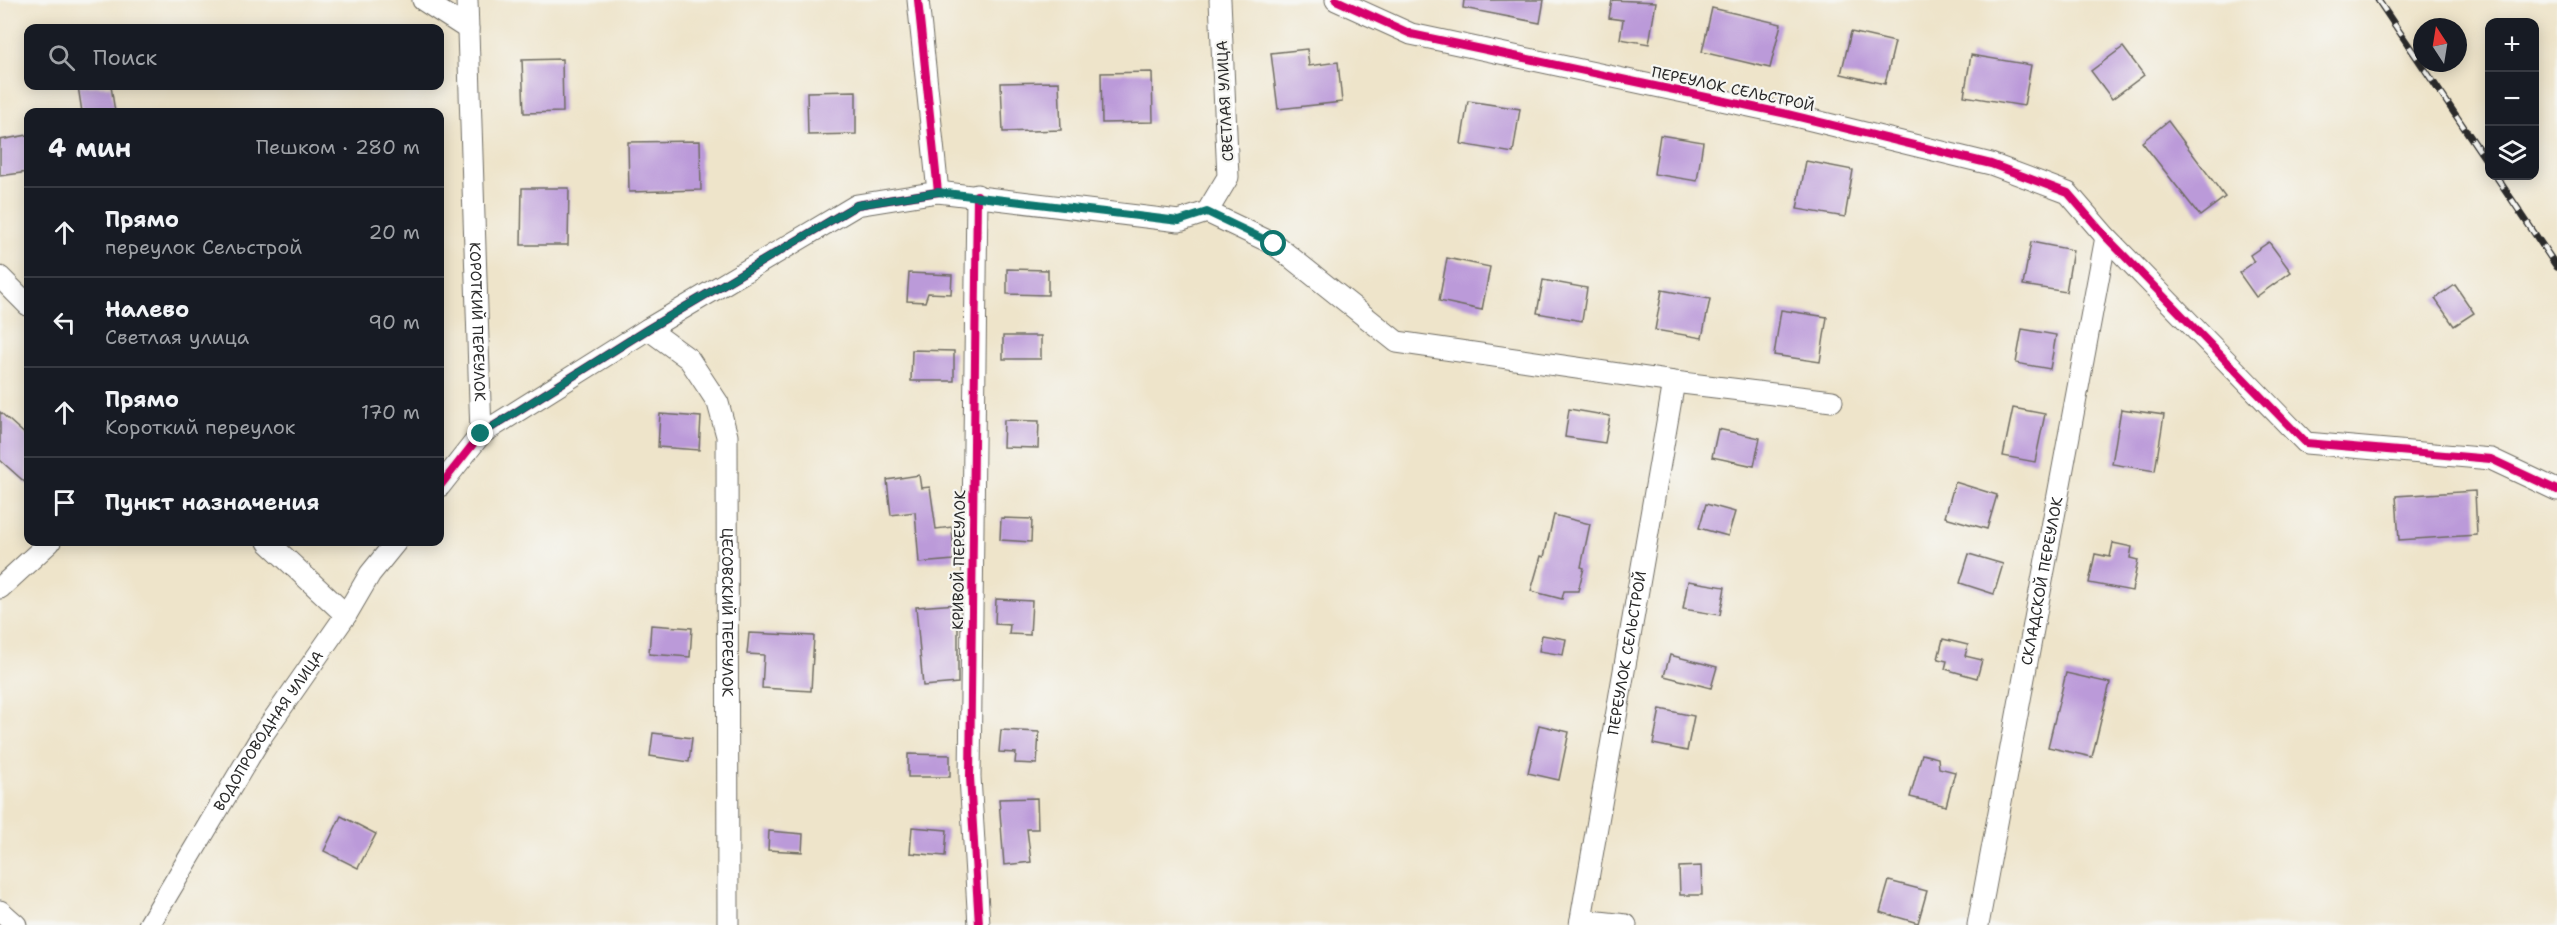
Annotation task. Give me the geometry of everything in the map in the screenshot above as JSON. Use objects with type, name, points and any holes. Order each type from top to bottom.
[{"type":"street","points":[[423,0],[468,29]]},
{"type":"street","name":"КОРОТКИЙ ПЕРЕУЛОК","points":[[467,0],[481,434]]},
{"type":"street","points":[[918,0],[938,192]]},
{"type":"street","name":"СВЕТЛАЯ УЛИЦА","points":[[1207,212],[1228,177],[1220,0]]},
{"type":"street","name":"ПЕРЕУЛОК СЕЛЬСТРОЙ","points":[[1336,0],[1411,34],[1786,114],[1991,164],[2068,193],[2106,237],[2306,443],[2491,459],[2557,490]]},
{"type":"street","points":[[444,481],[481,434],[648,329],[857,205],[938,192],[1179,221],[1207,212],[1274,244],[1397,342],[1674,382],[1832,401]]},
{"type":"street","name":"КРИВОЙ ПЕРЕУЛОК","points":[[977,195],[970,777],[979,925]]},
{"type":"street","name":"СКЛАДСКОЙ ПЕРЕУЛОК","points":[[1978,925],[2106,237]]},
{"type":"street","points":[[0,277],[24,301]]},
{"type":"street","name":"ЦЕСОВСКИЙ ПЕРЕУЛОК","points":[[648,329],[689,359],[718,403],[727,436],[728,925]]},
{"type":"street","name":"ПЕРЕУЛОК СЕЛЬСТРОЙ","points":[[1581,923],[1674,382]]},
{"type":"street","points":[[0,588],[46,546]]},
{"type":"street","points":[[272,546],[346,615]]},
{"type":"street","name":"ВОДОПРОВОДНАЯ УЛИЦА","points":[[149,925],[261,737],[346,615],[370,574],[393,546]]},
{"type":"street","points":[[0,911],[16,925]]},
{"type":"street","points":[[1581,923],[1626,925]]},
{"type":"building","points":[[1464,0],[1544,0],[1540,23],[1463,8]]},
{"type":"building","points":[[1612,0],[1656,2],[1649,44],[1620,39],[1623,20],[1609,18]]},
{"type":"building","points":[[1712,8],[1781,24],[1770,68],[1702,52]]},
{"type":"building","points":[[1851,32],[1895,42],[1885,84],[1841,74]]},
{"type":"building","points":[[2123,47],[2144,75],[2112,99],[2091,71]]},
{"type":"building","points":[[1307,49],[1309,66],[1338,62],[1342,102],[1278,109],[1271,53]]},
{"type":"building","points":[[1971,55],[2031,65],[2024,106],[1964,96]]},
{"type":"building","points":[[562,59],[563,112],[524,113],[522,60]]},
{"type":"building","points":[[1152,72],[1153,122],[1102,123],[1101,73]]},
{"type":"building","points":[[1059,82],[1061,130],[1003,132],[1001,83]]},
{"type":"building","points":[[79,90],[112,90],[114,108],[81,108]]},
{"type":"building","points":[[856,91],[856,134],[808,135],[807,92]]},
{"type":"building","points":[[1468,101],[1520,109],[1513,153],[1461,144]]},
{"type":"building","points":[[2168,121],[2225,197],[2200,216],[2142,142]]},
{"type":"building","points":[[1660,135],[1703,142],[1697,181],[1654,174]]},
{"type":"building","points":[[24,136],[24,173],[0,176],[0,140]]},
{"type":"building","points":[[700,141],[701,190],[629,192],[628,142]]},
{"type":"building","points":[[1806,161],[1853,170],[1845,217],[1797,209]]},
{"type":"building","points":[[522,188],[569,188],[568,245],[521,245]]},
{"type":"building","points":[[2031,242],[2073,250],[2066,292],[2023,285]]},
{"type":"building","points":[[2269,242],[2291,272],[2256,297],[2239,273],[2254,262],[2250,255]]},
{"type":"building","points":[[1447,258],[1490,267],[1482,310],[1439,301]]},
{"type":"building","points":[[1007,269],[1048,270],[1048,295],[1007,294]]},
{"type":"building","points":[[909,273],[952,275],[951,294],[928,293],[925,302],[907,301]]},
{"type":"building","points":[[1543,280],[1587,288],[1582,321],[1537,313]]},
{"type":"building","points":[[2455,285],[2474,313],[2454,326],[2435,299]]},
{"type":"building","points":[[1662,290],[1710,299],[1702,338],[1655,330]]},
{"type":"building","points":[[1781,310],[1827,317],[1820,362],[1774,355]]},
{"type":"building","points":[[2022,329],[2056,335],[2050,369],[2016,363]]},
{"type":"building","points":[[1003,336],[1041,336],[1041,359],[1003,359]]},
{"type":"building","points":[[912,350],[954,351],[954,381],[911,381]]},
{"type":"building","points":[[2013,408],[2045,414],[2035,462],[2003,456]]},
{"type":"building","points":[[1569,409],[1610,416],[1605,443],[1565,437]]},
{"type":"building","points":[[2121,409],[2164,415],[2155,471],[2112,464]]},
{"type":"building","points":[[0,412],[24,433],[24,481],[0,460]]},
{"type":"building","points":[[660,414],[701,417],[699,450],[658,447]]},
{"type":"building","points":[[1004,420],[1039,421],[1038,448],[1003,447]]},
{"type":"building","points":[[1718,429],[1760,438],[1754,466],[1712,457]]},
{"type":"building","points":[[919,475],[921,488],[930,487],[936,529],[952,527],[954,560],[919,563],[915,512],[891,515],[887,480]]},
{"type":"building","points":[[1955,482],[1997,495],[1987,529],[1945,517]]},
{"type":"building","points":[[2475,491],[2477,535],[2399,540],[2396,496]]},
{"type":"building","points":[[1706,504],[1735,512],[1728,536],[1699,528]]},
{"type":"building","points":[[1554,515],[1590,524],[1581,567],[1584,568],[1578,591],[1564,591],[1562,599],[1531,591],[1541,556],[1544,557]]},
{"type":"building","points":[[1001,518],[1032,519],[1031,542],[1000,540]]},
{"type":"building","points":[[2113,543],[2132,547],[2130,558],[2138,560],[2132,591],[2089,583],[2095,554],[2110,557]]},
{"type":"building","points":[[1969,554],[2003,564],[1994,594],[1960,583]]},
{"type":"building","points":[[1688,581],[1725,587],[1720,615],[1683,609]]},
{"type":"building","points":[[996,599],[1032,601],[1030,635],[1009,634],[1010,625],[995,624]]},
{"type":"building","points":[[958,604],[958,683],[923,686],[916,607]]},
{"type":"building","points":[[651,625],[692,628],[690,657],[649,654]]},
{"type":"building","points":[[749,633],[814,636],[811,691],[762,688],[764,655],[747,654]]},
{"type":"building","points":[[1542,635],[1566,639],[1563,655],[1539,651]]},
{"type":"building","points":[[1943,639],[1968,645],[1965,656],[1982,660],[1977,678],[1945,669],[1947,661],[1938,659]]},
{"type":"building","points":[[1670,655],[1717,667],[1711,688],[1664,676]]},
{"type":"building","points":[[2066,673],[2110,683],[2092,757],[2048,747]]},
{"type":"building","points":[[1660,709],[1694,716],[1687,751],[1653,744]]},
{"type":"building","points":[[1539,725],[1569,732],[1559,780],[1528,773]]},
{"type":"building","points":[[1001,730],[1039,732],[1037,764],[1015,763],[1016,753],[999,752]]},
{"type":"building","points":[[653,733],[692,738],[689,762],[650,756]]},
{"type":"building","points":[[908,754],[950,755],[950,777],[908,777]]},
{"type":"building","points":[[1922,754],[1938,758],[1939,768],[1955,772],[1946,806],[1910,797]]},
{"type":"building","points":[[1037,798],[1038,829],[1027,829],[1031,862],[1004,865],[999,799]]},
{"type":"building","points":[[341,816],[376,834],[358,868],[324,851]]},
{"type":"building","points":[[912,827],[947,830],[945,856],[910,853]]},
{"type":"building","points":[[769,831],[803,834],[802,852],[768,850]]},
{"type":"building","points":[[1701,866],[1702,895],[1680,895],[1679,867]]},
{"type":"building","points":[[1889,881],[1927,891],[1918,923],[1880,912]]},
{"type":"railway","points":[[2378,0],[2485,159]]},
{"type":"railway","points":[[2499,180],[2557,267]]},
{"type":"cycle path","points":[[444,481],[481,434],[648,329],[857,205],[938,192],[918,0]]},
{"type":"cycle path","points":[[1336,0],[1411,34],[1787,114],[1991,164],[2068,193],[2106,237],[2306,443],[2491,459],[2557,490]]},
{"type":"cycle path","points":[[977,195],[970,777],[979,925]]},
{"type":"route","points":[[481,434],[648,329],[857,205],[938,192],[1179,221],[1207,212],[1274,244]]}]
